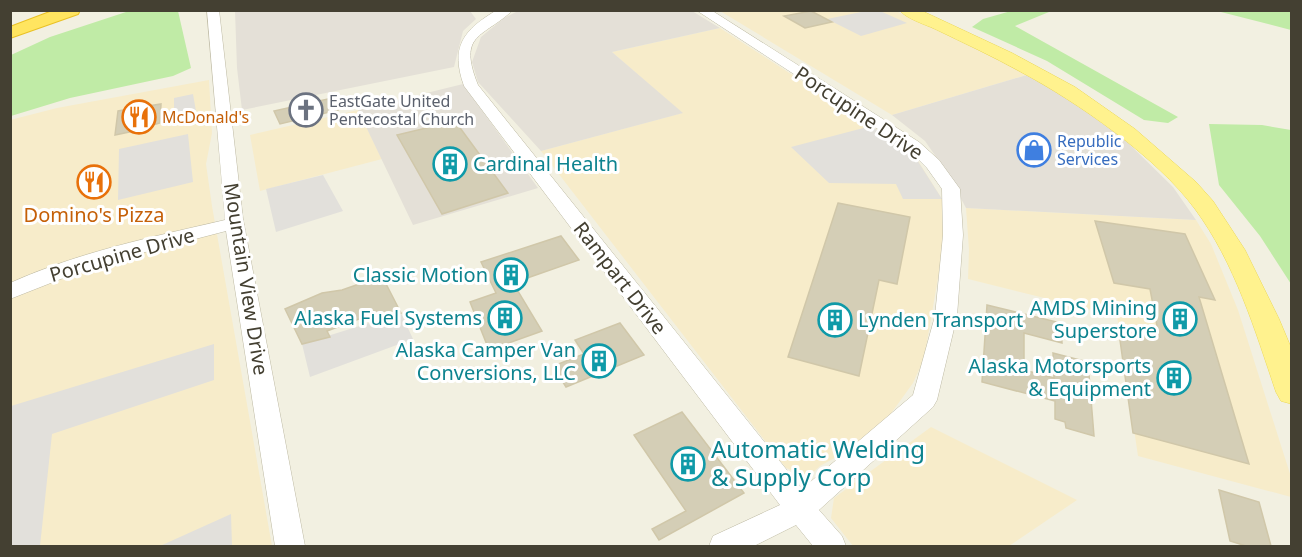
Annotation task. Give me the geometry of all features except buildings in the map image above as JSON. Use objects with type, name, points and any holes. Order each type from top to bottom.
[{"type":"highway","points":[[10,22],[44,10]]},
{"type":"highway","points":[[10,33],[72,10]]},
{"type":"main road","points":[[906,10],[1017,61],[1070,90],[1122,126],[1176,175],[1204,205],[1224,236],[1258,299],[1292,392]]},
{"type":"street","name":"Mountain View Drive","points":[[213,10],[235,223],[290,546]]},
{"type":"street","name":"Rampart Drive","points":[[507,10],[476,30],[467,42],[462,53],[463,65],[471,87],[831,546]]},
{"type":"street","name":"Porcupine Drive","points":[[702,10],[913,145],[933,164],[951,189],[953,237],[946,316],[924,400],[800,509],[724,546]]},
{"type":"street","name":"Porcupine Drive","points":[[10,292],[50,274],[87,262],[235,223]]},
{"type":"shaded area","points":[[520,10],[692,11],[720,28],[612,52],[683,113],[541,151],[478,82],[472,62],[481,37],[504,18]]},
{"type":"shaded area","points":[[235,11],[470,11],[476,19],[463,31],[454,67],[242,110],[237,68]]},
{"type":"shaded area","points":[[720,11],[896,11],[1030,74],[892,115]]},
{"type":"shaded area","points":[[866,11],[880,11],[907,23],[861,36],[827,19]]},
{"type":"shaded area","name":"Lynden Transport","points":[[720,28],[913,153],[942,199],[946,232],[924,359],[913,383],[887,419],[860,444],[820,466],[808,477],[786,468],[541,151],[682,113],[612,52]]},
{"type":"shaded area","name":"Republic Services","points":[[1030,74],[1120,135],[1173,187],[1196,220],[966,208],[948,174],[925,141],[892,115]]},
{"type":"shaded area","points":[[209,80],[212,133],[206,164],[272,546],[11,546],[10,120],[57,108]]},
{"type":"shaded area","name":"Cardinal Health","points":[[463,84],[538,188],[413,225],[358,110]]},
{"type":"shaded area","points":[[193,94],[197,117],[174,123],[174,98]]},
{"type":"shaded area","points":[[358,110],[382,159],[260,191],[250,135]]},
{"type":"shaded area","points":[[871,126],[912,152],[942,199],[903,199],[896,184],[829,183],[791,147]]},
{"type":"shaded area","points":[[188,134],[193,182],[118,200],[119,149]]},
{"type":"shaded area","points":[[323,175],[343,211],[276,232],[266,189]]},
{"type":"shaded area","points":[[966,208],[1196,220],[1211,244],[1238,310],[1291,477],[1291,497],[1138,456],[1117,316],[968,279],[969,250]]},
{"type":"shaded area","points":[[401,313],[413,339],[310,377],[302,344]]},
{"type":"shaded area","points":[[214,344],[214,380],[52,434],[40,546],[11,546],[11,406]]},
{"type":"shaded area","points":[[931,427],[1077,500],[1009,546],[853,546],[831,518],[834,498]]},
{"type":"shaded area","points":[[231,514],[232,546],[160,546]]},
{"type":"green space","points":[[129,11],[178,11],[191,68],[173,76],[70,98],[11,116],[11,55],[50,37]]},
{"type":"green space","points":[[1011,11],[1065,11],[1049,12],[1015,26],[1178,117],[1168,123],[1144,120],[1047,61],[972,27],[983,19]]},
{"type":"green space","points":[[1217,11],[1291,11],[1291,30]]},
{"type":"green space","points":[[1209,124],[1262,125],[1291,130],[1291,284],[1260,236],[1219,185]]},
{"type":"place","name":"EastGate United Pentecostal Church","points":[[306,110]]},
{"type":"place","name":"McDonald's","points":[[139,117]]},
{"type":"place","name":"Republic Services","points":[[1034,150]]},
{"type":"place","name":"Cardinal Health","points":[[450,164]]},
{"type":"place","name":"Domino's Pizza","points":[[94,182]]},
{"type":"place","name":"Classic Motion","points":[[511,275]]},
{"type":"place","name":"Alaska Fuel Systems","points":[[505,318]]},
{"type":"place","name":"AMDS Mining Superstore","points":[[1180,319]]},
{"type":"place","name":"Lynden Transport","points":[[835,320]]},
{"type":"place","name":"Alaska Camper Van Conversions, LLC","points":[[599,361]]},
{"type":"place","name":"Alaska Motorsports & Equipment","points":[[1174,378]]},
{"type":"place","name":"Automatic Welding & Supply Corp","points":[[688,464]]}]
